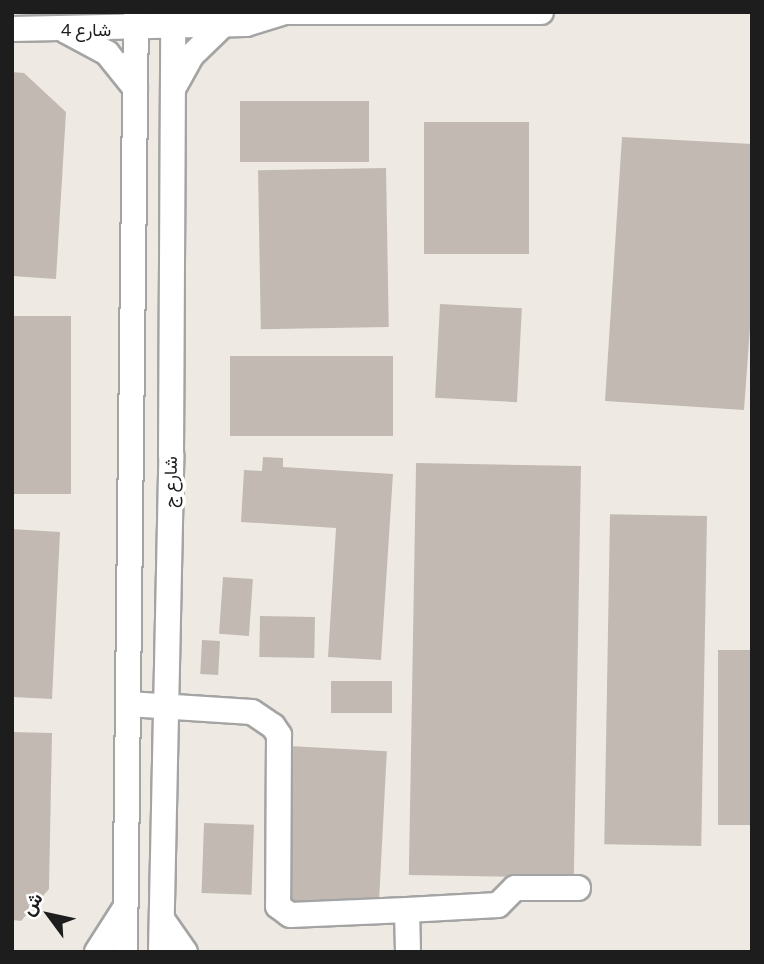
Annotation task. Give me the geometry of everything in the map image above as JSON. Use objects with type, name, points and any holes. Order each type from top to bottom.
[{"type":"street","name":"شارع 4","points":[[12,29],[63,29],[136,20],[173,20],[223,25],[282,13],[541,12]]},
{"type":"street","name":"شارع ج","points":[[125,952],[134,456],[136,20]]},
{"type":"street","name":"شارع ج","points":[[161,952],[171,455],[169,96],[173,20]]},
{"type":"street","points":[[169,96],[191,56],[223,25]]},
{"type":"street","points":[[63,29],[107,53],[135,88]]},
{"type":"street","points":[[134,456],[171,455]]},
{"type":"street","points":[[128,704],[253,712],[279,735],[278,906],[290,915],[498,905],[515,888],[578,888]]},
{"type":"street","points":[[97,952],[125,907]]},
{"type":"street","points":[[408,910],[408,952]]},
{"type":"street","points":[[162,919],[185,952]]},
{"type":"building","points":[[12,72],[24,73],[66,112],[56,279],[12,276]]},
{"type":"building","points":[[240,101],[369,101],[369,162],[240,162]]},
{"type":"building","points":[[424,122],[529,122],[529,254],[424,254]]},
{"type":"building","points":[[622,137],[752,144],[752,300],[744,410],[605,401]]},
{"type":"building","points":[[386,168],[389,327],[261,329],[258,170]]},
{"type":"building","points":[[440,304],[522,308],[517,402],[435,398]]},
{"type":"building","points":[[12,316],[71,316],[71,494],[12,494]]},
{"type":"building","points":[[230,356],[393,356],[393,436],[230,436]]},
{"type":"building","points":[[263,457],[283,458],[283,467],[393,474],[381,660],[328,657],[336,528],[241,522],[244,470],[262,471]]},
{"type":"building","points":[[416,463],[581,466],[574,878],[409,875]]},
{"type":"building","points":[[610,514],[707,516],[701,846],[604,844]]},
{"type":"building","points":[[12,529],[60,532],[52,699],[12,697]]},
{"type":"building","points":[[223,577],[253,579],[249,636],[219,634]]},
{"type":"building","points":[[260,616],[315,617],[314,658],[259,657]]},
{"type":"building","points":[[202,640],[220,641],[218,675],[200,674]]},
{"type":"building","points":[[718,650],[752,650],[752,825],[718,825]]},
{"type":"building","points":[[331,681],[392,681],[392,713],[331,713]]},
{"type":"building","points":[[12,732],[52,733],[49,889],[21,921],[12,920]]},
{"type":"building","points":[[289,746],[387,751],[379,910],[281,905]]},
{"type":"building","points":[[204,823],[254,825],[252,895],[202,893]]}]
